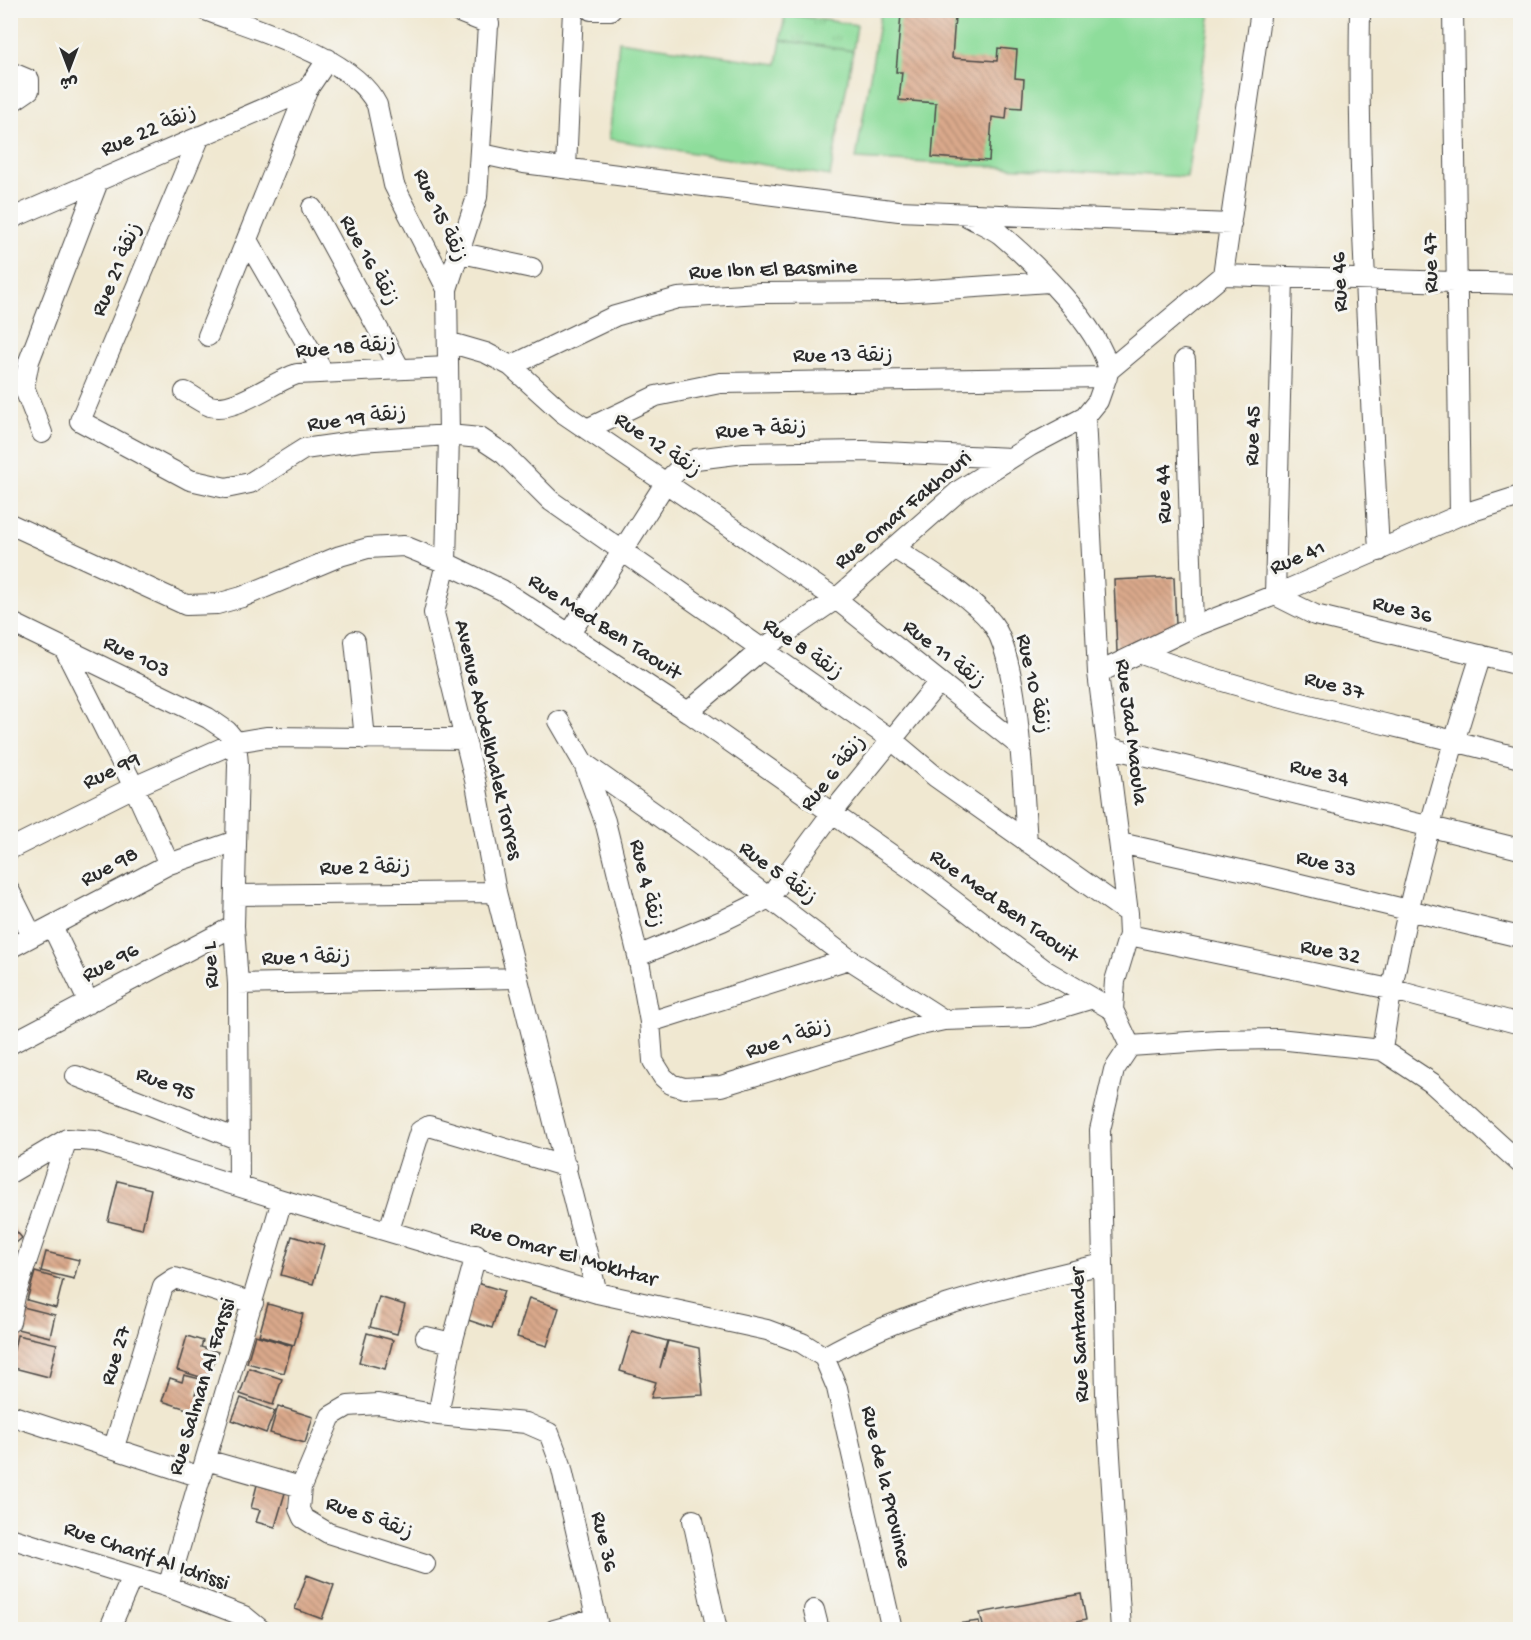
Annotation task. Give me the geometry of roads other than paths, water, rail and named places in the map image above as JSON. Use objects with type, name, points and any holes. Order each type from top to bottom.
[{"type":"street","points":[[205,10],[304,48],[328,60],[307,90],[208,336]]},
{"type":"street","points":[[454,10],[489,17]]},
{"type":"street","points":[[566,168],[573,10]]},
{"type":"street","points":[[591,10],[611,10]]},
{"type":"street","points":[[1261,10],[1223,275],[1521,284]]},
{"type":"street","name":"Rue 46","points":[[1360,10],[1359,85],[1365,280],[1379,551]]},
{"type":"street","name":"Rue 47","points":[[1453,10],[1460,515]]},
{"type":"street","name":"Avenue Abdelkhalek Torres","points":[[489,17],[482,154],[477,197],[447,290],[449,435],[446,563],[435,613],[465,739],[496,892],[597,1293]]},
{"type":"street","name":"Rue 15 زنقة","points":[[328,60],[371,93],[377,105],[394,185],[447,290]]},
{"type":"street","points":[[10,72],[29,80],[29,90],[10,103]]},
{"type":"street","name":"Rue 22 زنقة","points":[[10,219],[307,90]]},
{"type":"street","name":"Rue 21 زنقة","points":[[80,421],[200,136]]},
{"type":"street","points":[[482,154],[524,163],[899,211],[1231,224]]},
{"type":"street","points":[[42,433],[24,387],[29,361],[99,180]]},
{"type":"street","name":"Rue 16 زنقة","points":[[312,208],[400,369]]},
{"type":"street","points":[[962,213],[998,233],[1049,282],[1077,313],[1104,351],[1108,374]]},
{"type":"street","points":[[247,240],[323,372]]},
{"type":"street","points":[[458,252],[532,268]]},
{"type":"street","name":"Rue Omar Fakhouri","points":[[688,712],[761,650],[836,599],[960,490],[1084,417],[1098,400],[1108,374],[1223,275]]},
{"type":"street","name":"Rue 45","points":[[1275,595],[1283,278]]},
{"type":"street","name":"Rue Ibn El Basmine","points":[[511,366],[615,316],[678,298],[701,294],[902,292],[1049,282]]},
{"type":"street","name":"Rue 12 زنقة","points":[[448,342],[486,353],[511,366],[547,400],[587,429],[836,599]]},
{"type":"street","name":"Rue 44","points":[[1185,360],[1193,627]]},
{"type":"street","name":"Rue 18 زنقة","points":[[185,392],[209,406],[222,407],[237,403],[297,374],[448,367]]},
{"type":"street","name":"Rue 13 زنقة","points":[[587,429],[656,396],[720,383],[1108,374]]},
{"type":"street","name":"Rue Jad Maoula","points":[[1084,417],[1098,673],[1128,913],[1129,934],[1115,981],[1113,1010],[1130,1046]]},
{"type":"street","name":"Rue 19 زنقة","points":[[80,421],[190,480],[226,488],[250,483],[304,449],[360,441],[449,435]]},
{"type":"street","name":"Rue 8 زنقة","points":[[449,435],[480,438],[504,454],[552,501],[892,741],[1027,842],[1128,913]]},
{"type":"street","name":"Rue 7 زنقة","points":[[569,635],[666,482],[680,468],[696,459],[744,453],[863,452],[1011,458]]},
{"type":"street","name":"Rue 41","points":[[1098,673],[1193,627],[1275,595],[1460,515],[1521,496]]},
{"type":"street","name":"Rue Med Ben Taouit","points":[[10,524],[186,605],[217,603],[242,597],[340,556],[368,548],[404,546],[446,563],[502,590],[688,712],[832,813],[1038,964],[1090,999],[1113,1010]]},
{"type":"street","name":"Rue 10 زنقة","points":[[894,548],[978,610],[998,632],[1012,690],[1021,747],[1027,842]]},
{"type":"street","name":"Rue 36","points":[[1275,595],[1315,615],[1521,665]]},
{"type":"street","name":"Rue 11 زنقة","points":[[836,599],[938,683],[1021,747]]},
{"type":"street","name":"Rue 103","points":[[10,622],[208,718],[227,731],[236,742]]},
{"type":"street","points":[[355,641],[365,739]]},
{"type":"street","points":[[65,650],[134,787],[169,864]]},
{"type":"street","name":"Rue 37","points":[[1139,653],[1203,677],[1341,715],[1521,758]]},
{"type":"street","points":[[1382,1050],[1390,989],[1409,909],[1454,741],[1481,655]]},
{"type":"street","name":"Rue 6 زنقة","points":[[769,898],[832,813],[938,683]]},
{"type":"street","name":"Rue 4 زنقة","points":[[559,721],[584,764],[598,797],[638,956],[655,1066]]},
{"type":"street","name":"Rue 99","points":[[10,849],[134,787],[236,742],[266,737],[465,739]]},
{"type":"street","name":"Rue L","points":[[236,742],[234,926],[238,984],[239,1185]]},
{"type":"street","name":"Rue 34","points":[[1107,747],[1521,849]]},
{"type":"street","name":"Rue 5 زنقة","points":[[584,764],[698,843],[849,959],[944,1020]]},
{"type":"street","name":"Rue 98","points":[[10,948],[169,864],[236,841]]},
{"type":"street","name":"Rue 33","points":[[1120,843],[1409,909],[1521,938]]},
{"type":"street","points":[[10,892],[32,936]]},
{"type":"street","name":"Rue 2 زنقة","points":[[235,895],[496,892]]},
{"type":"street","points":[[638,956],[722,921],[769,898]]},
{"type":"street","points":[[52,926],[90,1003]]},
{"type":"street","name":"Rue 96","points":[[10,1044],[234,926]]},
{"type":"street","name":"Rue 32","points":[[1129,934],[1390,989],[1521,1024]]},
{"type":"street","points":[[650,1022],[849,959]]},
{"type":"street","name":"Rue 1 زنقة","points":[[238,984],[518,978]]},
{"type":"street","name":"Rue 1 زنقة","points":[[655,1066],[671,1084],[684,1088],[721,1086],[890,1033],[944,1020],[1030,1017],[1090,999]]},
{"type":"street","points":[[1130,1046],[1218,1040],[1278,1039],[1382,1050],[1424,1077],[1521,1163]]},
{"type":"street","name":"Rue Santander","points":[[1121,1629],[1106,1393],[1100,1130],[1114,1070],[1130,1046]]},
{"type":"street","name":"Rue 95","points":[[76,1076],[237,1139]]},
{"type":"street","points":[[389,1230],[420,1131],[424,1127],[429,1126],[567,1167]]},
{"type":"street","points":[[10,1173],[67,1139]]},
{"type":"street","points":[[10,1322],[18,1285],[67,1139]]},
{"type":"street","name":"Rue Omar El Mokhtar","points":[[67,1139],[95,1141],[282,1200],[476,1255],[597,1293],[767,1330],[802,1343],[824,1357]]},
{"type":"street","name":"Rue Salman Al Farssi","points":[[168,1587],[282,1200]]},
{"type":"street","points":[[438,1414],[452,1343],[476,1255]]},
{"type":"street","points":[[824,1357],[855,1340],[920,1314],[1103,1264]]},
{"type":"street","name":"Rue 27","points":[[114,1447],[163,1286],[168,1280],[175,1278],[253,1303]]},
{"type":"street","points":[[426,1337],[452,1343]]},
{"type":"street","name":"Rue de la Province","points":[[824,1357],[842,1406],[892,1629]]},
{"type":"street","name":"Rue 5 زنقة","points":[[425,1564],[373,1549],[309,1524],[299,1509],[300,1487],[326,1425],[338,1411],[360,1404],[378,1404],[539,1426],[549,1433],[561,1465]]},
{"type":"street","points":[[10,1415],[114,1447],[203,1468],[300,1487]]},
{"type":"street","name":"Rue 36","points":[[561,1465],[598,1624]]},
{"type":"street","points":[[693,1520],[717,1629]]},
{"type":"street","name":"Rue Charif Al Idrissi","points":[[10,1538],[168,1587],[244,1616],[261,1629]]},
{"type":"street","points":[[109,1629],[132,1577]]},
{"type":"street","points":[[814,1610],[819,1629]]},
{"type":"street","points":[[554,1629],[598,1624]]}]
